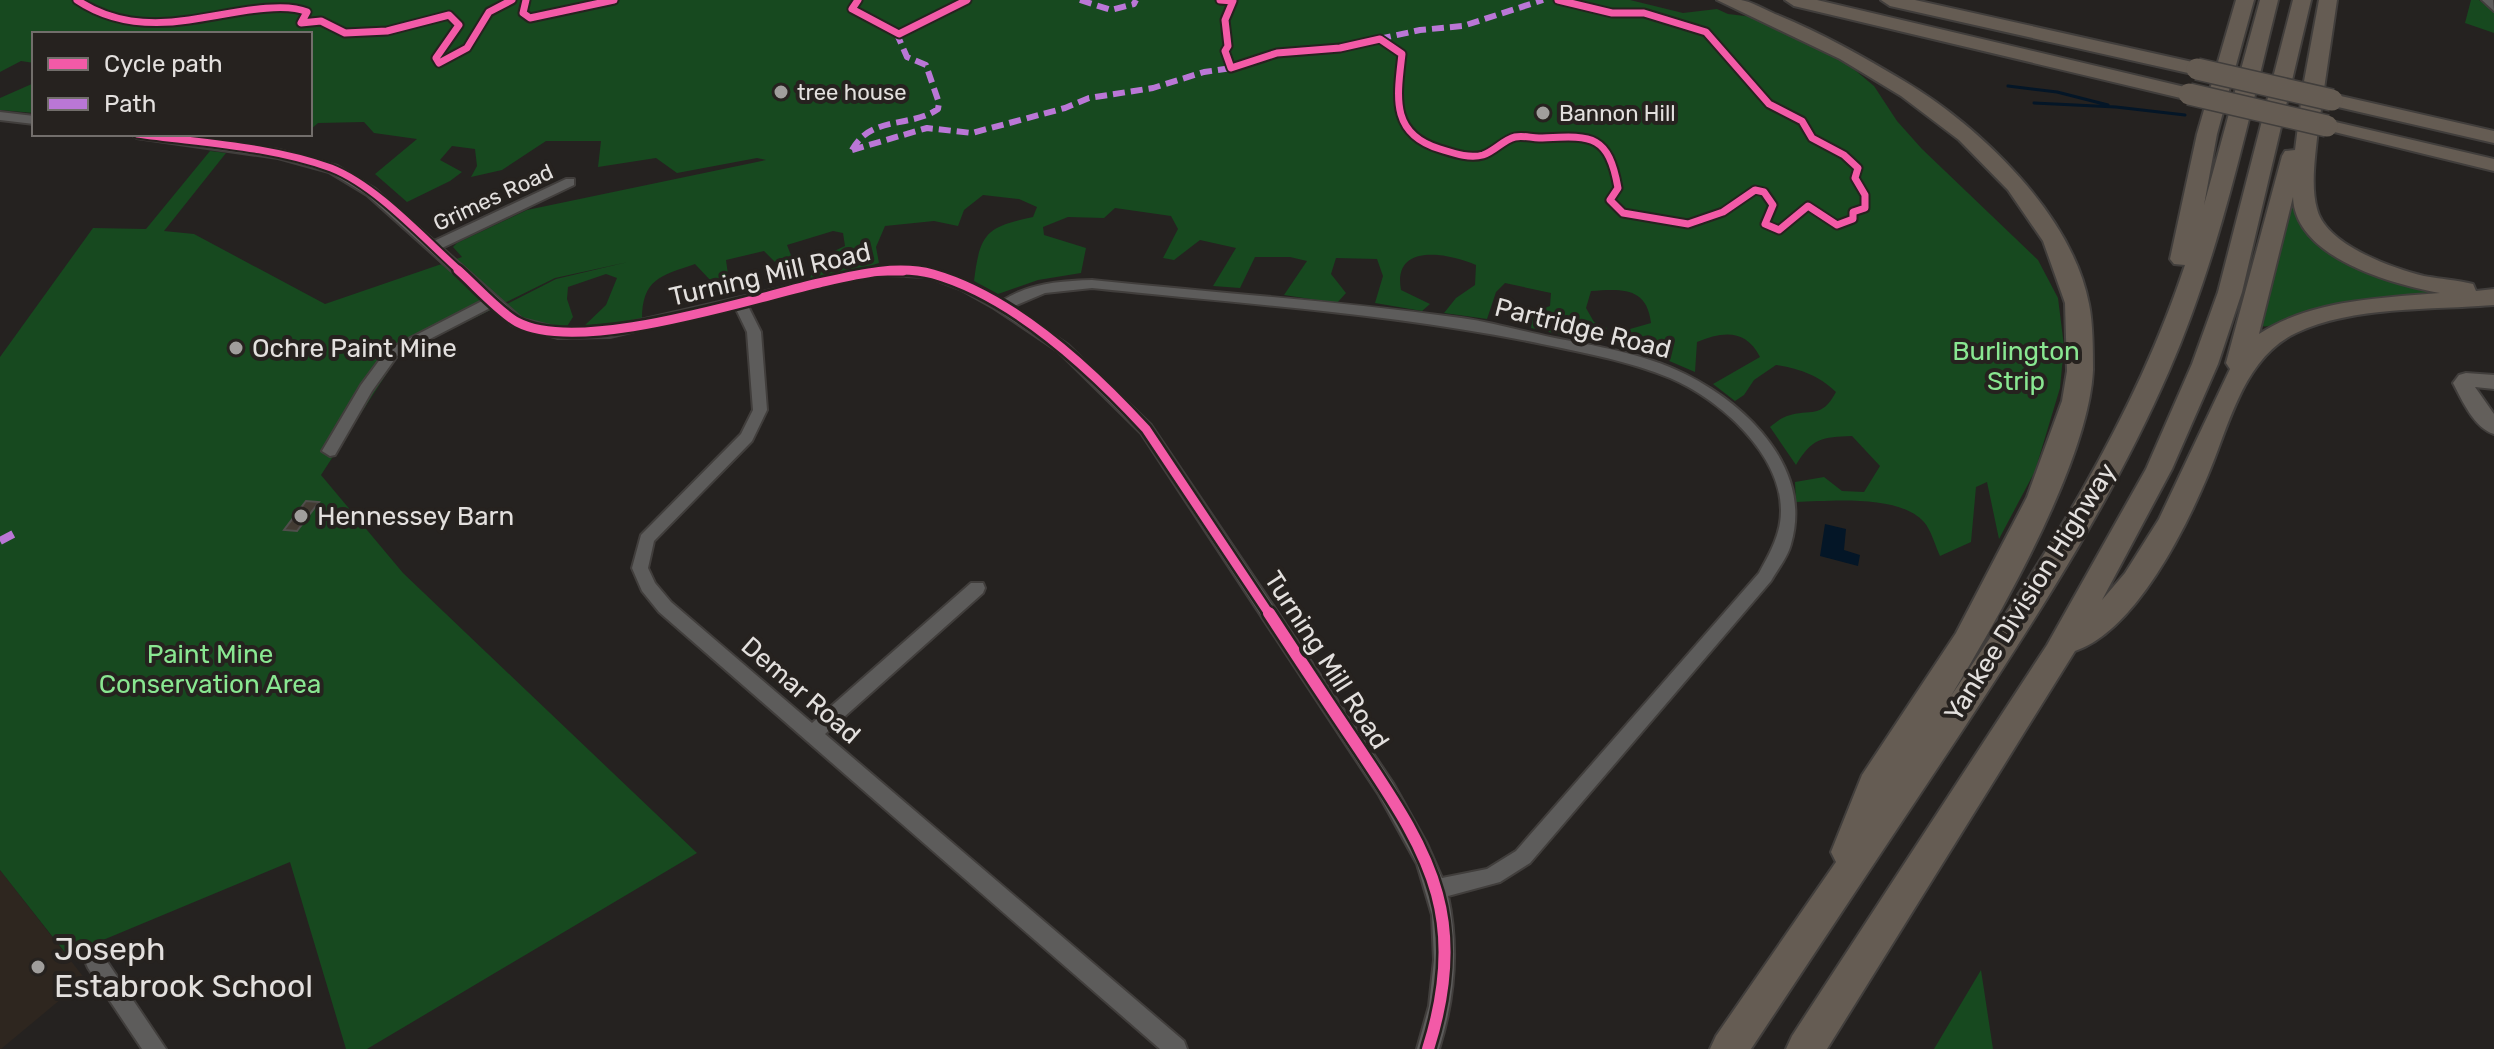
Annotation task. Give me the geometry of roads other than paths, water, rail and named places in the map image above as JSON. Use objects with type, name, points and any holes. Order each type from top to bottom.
[{"type":"highway","points":[[1726,0],[1799,30],[1866,65],[1917,97],[1975,143],[2015,184],[2047,231],[2069,279],[2080,331],[2080,369],[2072,408],[2030,520],[1953,667],[1874,786],[1831,899]]},
{"type":"highway","points":[[1794,0],[2494,165]]},
{"type":"highway","points":[[1890,0],[2494,137]]},
{"type":"highway","points":[[2175,325],[2182,251],[2196,184],[2245,0]]},
{"type":"highway","name":"Yankee Division Highway","points":[[1729,1049],[2016,624],[2073,532],[2139,407],[2175,325],[2206,232],[2269,0]]},
{"type":"highway","points":[[1805,1049],[2058,654],[2145,498],[2184,415],[2217,332],[2248,226],[2302,0]]},
{"type":"highway","points":[[2328,0],[2310,90],[2305,139],[2307,213],[2318,229],[2354,257],[2404,278],[2448,288],[2494,288]]},
{"type":"highway","points":[[2058,654],[2118,604],[2159,541],[2198,469],[2237,374],[2310,90]]},
{"type":"highway","points":[[2237,374],[2263,342],[2285,328],[2311,318],[2347,311],[2494,297]]},
{"type":"street","points":[[2487,0],[2494,8]]},
{"type":"street","points":[[0,116],[32,120]]},
{"type":"street","name":"Turning Mill Road","points":[[151,136],[279,154],[333,169],[371,192],[517,322],[532,328],[578,334],[610,332],[850,276],[908,270],[946,278],[1003,307],[1063,348],[1146,429],[1386,789],[1430,872],[1443,930],[1444,959],[1438,1018],[1428,1049]]},
{"type":"street","name":"Grimes Road","points":[[433,247],[570,182]]},
{"type":"street","name":"Partridge Road","points":[[1003,307],[1021,296],[1049,287],[1092,284],[1424,318],[1497,329],[1629,358],[1678,376],[1716,398],[1741,418],[1762,441],[1780,472],[1789,510],[1783,546],[1765,577],[1523,857],[1488,878],[1435,888]]},
{"type":"street","points":[[330,451],[366,388],[392,353],[493,301]]},
{"type":"street","name":"Demar Road","points":[[740,303],[754,332],[760,410],[758,419],[747,437],[652,532],[643,548],[640,568],[648,586],[665,607],[1176,1049]]},
{"type":"street","points":[[2494,382],[2466,380],[2463,383],[2468,396],[2494,427]]},
{"type":"street","points":[[812,734],[977,588]]},
{"type":"street","points":[[95,961],[155,1049]]},
{"type":"water","points":[[1825,524],[1846,529],[1844,550],[1860,555],[1858,566],[1820,556]]},
{"type":"waterway","points":[[2008,86],[2057,92],[2108,105]]},
{"type":"waterway","points":[[2034,103],[2116,107],[2185,115]]},
{"type":"place","name":"tree house","points":[[781,92]]},
{"type":"place","name":"Bannon Hill","points":[[1543,113]]},
{"type":"place","name":"Ochre Paint Mine","points":[[236,348]]},
{"type":"place","name":"Hennessey Barn","points":[[301,516]]},
{"type":"place","name":"Joseph Estabrook School","points":[[38,967]]},
{"type":"park label","name":"Burlington Strip","points":[[2016,366]]},
{"type":"park label","name":"Paint Mine Conservation Area","points":[[210,669]]}]
